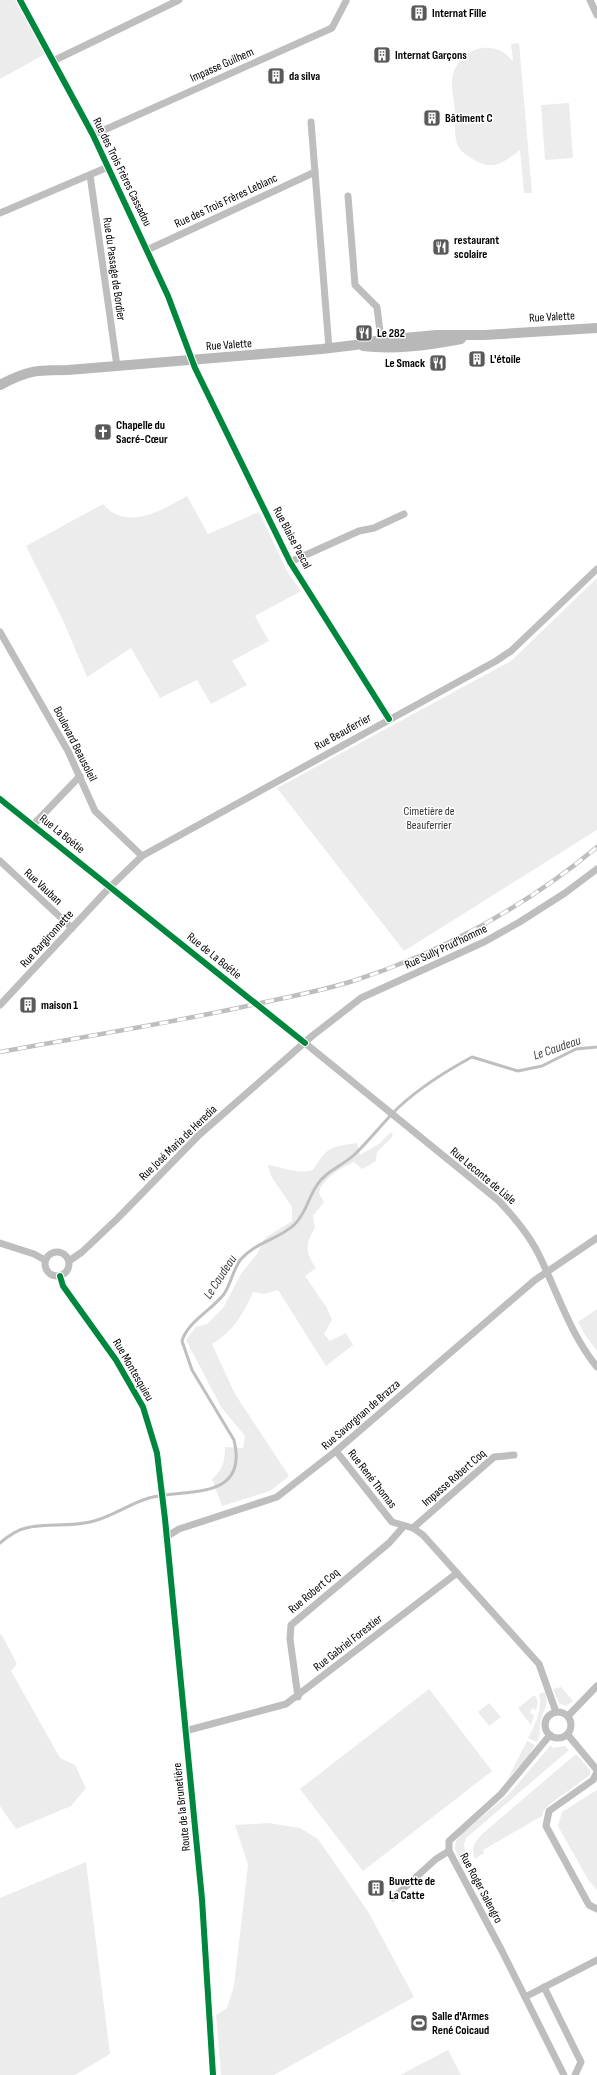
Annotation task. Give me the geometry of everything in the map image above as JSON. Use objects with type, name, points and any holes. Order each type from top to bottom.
[{"type":"main road","name":"Rue Valette","points":[[0,385],[16,376],[33,370],[117,366],[329,348],[381,340],[437,335],[484,335],[597,328]]},
{"type":"main road","name":"Rue Valette","points":[[355,345],[380,348],[439,343],[484,335]]},
{"type":"street","name":"Rue des Trois Frères Cassadou","points":[[20,0],[93,135],[168,296],[191,359]]},
{"type":"street","points":[[53,61],[179,0]]},
{"type":"street","points":[[593,1],[597,15]]},
{"type":"street","name":"Impasse Guilhem","points":[[93,135],[332,28],[346,2]]},
{"type":"street","points":[[311,122],[329,348]]},
{"type":"street","points":[[0,213],[108,167]]},
{"type":"street","name":"Rue des Trois Frères Leblanc","points":[[147,250],[315,172]]},
{"type":"street","name":"Rue du Passage de Bordier","points":[[90,174],[117,366]]},
{"type":"street","points":[[348,196],[355,285],[377,307],[381,340]]},
{"type":"street","name":"Rue Blaise Pascal","points":[[191,359],[290,562],[389,719]]},
{"type":"street","points":[[290,562],[359,531],[374,528],[404,514]]},
{"type":"street","name":"Rue Beauferrier","points":[[110,886],[142,856],[511,651],[597,569]]},
{"type":"street","name":"Boulevard Beausoleil","points":[[0,632],[40,700],[80,776],[95,811],[142,856]]},
{"type":"street","points":[[33,825],[80,776]]},
{"type":"street","name":"Rue La Boétie","points":[[1,802],[33,825],[110,886]]},
{"type":"street","name":"Rue Vauban","points":[[0,861],[72,928]]},
{"type":"street","name":"Rue Sully Prud'homme","points":[[305,1043],[361,998],[450,958],[511,927],[597,869]]},
{"type":"street","name":"Rue Bargironnette","points":[[0,1005],[110,886]]},
{"type":"street","name":"Rue de La Boétie","points":[[110,886],[305,1043]]},
{"type":"street","name":"Rue Leconte de Lisle","points":[[305,1043],[499,1201],[517,1220],[537,1252],[584,1352],[597,1367]]},
{"type":"street","name":"Rue José Maria de Heredia","points":[[69,1262],[82,1252],[118,1218],[199,1136],[305,1043]]},
{"type":"street","name":"Rue Savorgnan de Brazza","points":[[166,1537],[179,1529],[277,1497],[336,1451],[546,1271],[597,1238]]},
{"type":"street","points":[[0,1243],[34,1254],[45,1260]]},
{"type":"street","points":[[58,1252],[65,1255],[69,1262],[66,1272],[60,1276],[49,1274],[45,1268],[45,1260],[51,1253],[58,1252]]},
{"type":"street","name":"Rue Montesquieu","points":[[60,1276],[63,1286],[116,1360],[143,1407],[157,1453],[166,1537]]},
{"type":"street","name":"Rue René Thomas","points":[[336,1451],[392,1522],[413,1528]]},
{"type":"street","name":"Impasse Robert Coq","points":[[413,1528],[494,1457],[514,1455]]},
{"type":"street","name":"Rue Robert Coq","points":[[298,1697],[290,1639],[291,1625],[389,1543],[404,1526]]},
{"type":"street","points":[[413,1528],[423,1535],[539,1664],[556,1712]]},
{"type":"street","name":"Route de la Brunetière","points":[[166,1537],[202,1899],[213,2075]]},
{"type":"street","name":"Rue Gabriel Forestier","points":[[186,1731],[286,1704],[298,1697],[456,1573]]},
{"type":"street","points":[[568,1716],[597,1686]]},
{"type":"street","points":[[563,1712],[568,1716],[572,1721],[572,1728],[568,1735],[557,1739],[550,1735],[545,1726],[546,1719],[550,1714],[563,1712]]},
{"type":"street","name":"Rue Roger Salengro","points":[[550,1735],[501,1794],[449,1841],[449,1851],[564,2075]]},
{"type":"street","points":[[568,1735],[597,1771],[593,1780],[549,1811],[546,1819],[546,1826],[589,1905],[597,1909]]},
{"type":"street","points":[[393,1898],[436,1859],[449,1851]]},
{"type":"street","points":[[525,1997],[597,1960]]},
{"type":"street","points":[[544,1987],[581,2062],[575,2075]]},
{"type":"green space","points":[[0,0],[15,0],[45,54],[0,79]]},
{"type":"green space","points":[[519,43],[532,193],[524,193],[520,150],[503,162],[491,165],[485,164],[478,162],[463,152],[457,144],[455,136],[455,110],[452,92],[452,78],[456,67],[466,55],[472,51],[486,48],[501,51],[513,61],[511,44]]},
{"type":"green space","points":[[569,103],[573,158],[545,160],[541,105]]},
{"type":"green space","points":[[187,496],[208,534],[259,512],[288,573],[301,591],[255,616],[269,641],[232,661],[247,685],[211,704],[197,680],[160,698],[131,648],[87,677],[62,618],[26,546],[103,504],[112,512],[123,517],[145,516],[167,507]]},
{"type":"green space","name":"Cimetière de Beauferrier","points":[[597,578],[597,830],[404,951],[277,788],[511,661]]},
{"type":"green space","points":[[391,1132],[393,1136],[377,1152],[376,1161],[362,1169],[354,1162],[338,1170],[324,1183],[319,1193],[324,1202],[313,1216],[315,1228],[308,1243],[308,1253],[316,1268],[305,1276],[327,1308],[332,1320],[324,1334],[330,1341],[346,1333],[353,1345],[326,1366],[278,1290],[264,1294],[253,1292],[237,1322],[220,1339],[212,1344],[235,1394],[289,1476],[270,1491],[222,1506],[212,1479],[219,1472],[223,1464],[225,1447],[243,1448],[245,1436],[221,1407],[186,1340],[196,1327],[207,1324],[223,1308],[241,1274],[257,1254],[265,1238],[292,1221],[292,1207],[271,1176],[268,1165],[301,1172],[313,1170],[322,1156],[330,1149],[357,1143],[360,1155],[379,1144]]},
{"type":"green space","points":[[597,1309],[597,1351],[585,1335],[578,1322]]},
{"type":"green space","points":[[0,1634],[2,1635],[17,1664],[11,1671],[60,1758],[75,1765],[86,1788],[71,1806],[16,1829],[0,1806]]},
{"type":"green space","points":[[561,1687],[573,1701],[566,1706],[559,1703],[553,1689]]},
{"type":"green space","points":[[429,1689],[492,1771],[363,1871],[300,1789]]},
{"type":"green space","points":[[545,1692],[546,1704],[540,1723],[537,1742],[528,1738],[536,1722],[539,1711],[539,1694]]},
{"type":"green space","points":[[533,1696],[536,1696],[538,1702],[536,1710],[532,1708],[530,1713],[534,1715],[531,1725],[518,1708]]},
{"type":"green space","points":[[489,1703],[501,1717],[489,1726],[478,1712]]},
{"type":"green space","points":[[527,1741],[535,1745],[529,1755],[507,1780]]},
{"type":"green space","points":[[551,1745],[553,1748],[565,1746],[569,1750],[466,1838],[464,1845],[467,1860],[461,1865],[455,1848],[456,1841],[462,1833],[509,1794]]},
{"type":"green space","points":[[576,1754],[590,1770],[590,1775],[550,1804],[544,1810],[542,1816],[483,1850],[484,1853],[475,1859],[473,1848],[482,1834]]},
{"type":"green space","points":[[597,1790],[597,1890],[589,1881],[558,1826],[562,1812]]},
{"type":"green space","points":[[269,1823],[300,1828],[318,1839],[369,1913],[414,1997],[274,2075],[221,2075],[216,2015],[227,2008],[234,1986],[248,1865],[235,1825]]},
{"type":"green space","points":[[86,1862],[110,2054],[75,2075],[0,2075],[0,1898]]},
{"type":"green space","points":[[448,2050],[461,2075],[400,2075]]},
{"type":"waterway","name":"Le Caudeau","points":[[0,1543],[12,1534],[26,1528],[90,1522],[149,1498],[196,1492],[223,1483],[232,1474],[236,1460],[234,1440],[192,1370],[182,1341],[185,1334],[194,1322],[224,1294],[241,1259],[260,1244],[282,1234],[294,1225],[298,1221],[311,1195],[321,1180],[329,1172],[354,1155],[394,1112],[434,1079],[472,1057],[518,1071],[542,1066],[576,1049],[597,1047]]},
{"type":"railway","points":[[0,1052],[216,1013],[313,992],[386,970],[450,942],[512,908],[570,869],[597,847]]},
{"type":"cycle path","points":[[20,0],[93,135],[168,296],[195,368],[290,562],[389,719]]},
{"type":"cycle path","points":[[0,799],[305,1043]]},
{"type":"cycle path","points":[[60,1276],[63,1286],[116,1360],[143,1407],[157,1453],[165,1519],[202,1899],[213,2075]]},
{"type":"place","name":"Internat Fille","points":[[419,13]]},
{"type":"place","name":"Internat Garçons","points":[[382,55]]},
{"type":"place","name":"da silva","points":[[276,76]]},
{"type":"place","name":"Bâtiment C","points":[[432,118]]},
{"type":"place","name":"restaurant scolaire","points":[[441,247]]},
{"type":"place","name":"Le 282","points":[[364,333]]},
{"type":"place","name":"L'étoile","points":[[477,359]]},
{"type":"place","name":"Le Smack","points":[[438,363]]},
{"type":"place","name":"Chapelle du Sacré-Cœur","points":[[103,432]]},
{"type":"place","name":"maison 1","points":[[28,1005]]},
{"type":"place","name":"Buvette de La Catte","points":[[376,1888]]},
{"type":"place","name":"Salle d'Armes René Coicaud","points":[[419,2023]]}]
